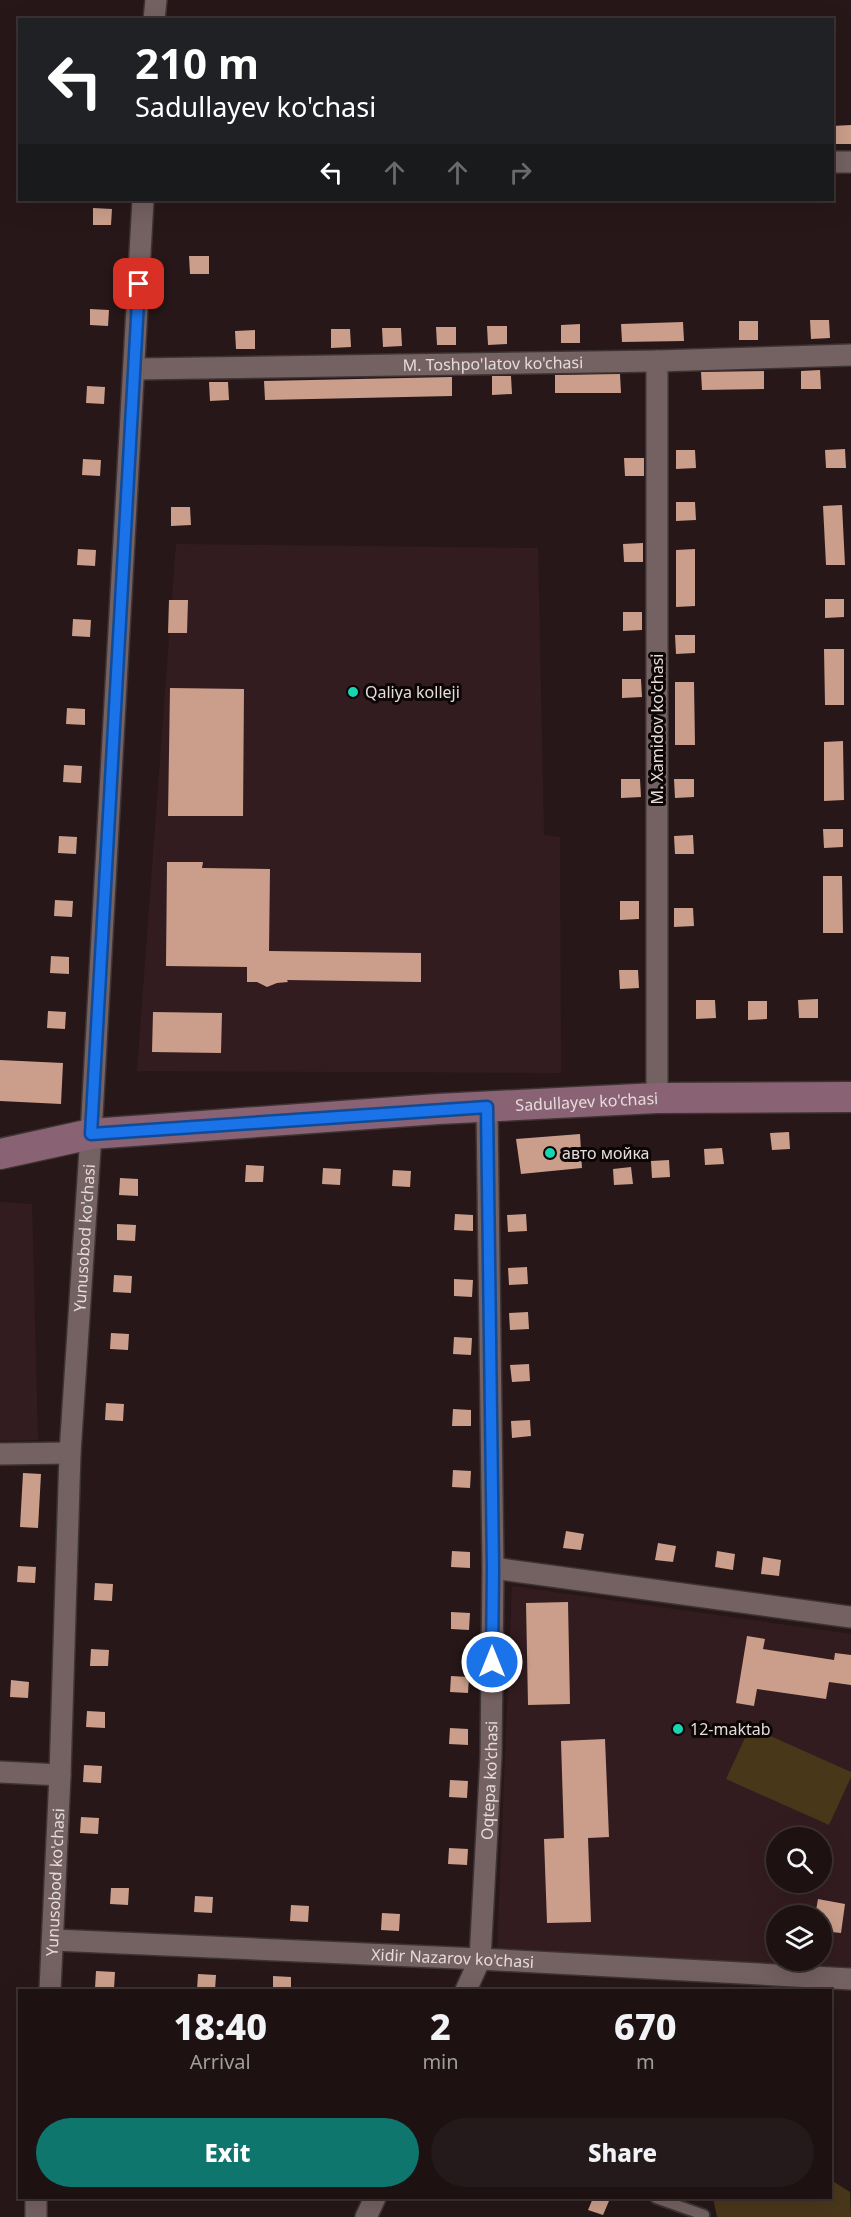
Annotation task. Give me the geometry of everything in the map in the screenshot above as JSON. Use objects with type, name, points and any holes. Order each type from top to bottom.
[{"type":"main road","name":"Sadullayev ko'chasi","points":[[0,1154],[91,1134],[487,1107],[657,1098],[851,1097]]},
{"type":"street","points":[[154,18],[156,0]]},
{"type":"street","points":[[834,162],[851,162]]},
{"type":"street","name":"Yunusobod ko'chasi","points":[[50,1989],[54,1940],[70,1453],[91,1134],[143,201]]},
{"type":"street","name":"M. Toshpo'latov ko'chasi","points":[[135,369],[657,361],[851,355]]},
{"type":"street","name":"M. Xamidov ko'chasi","points":[[657,361],[657,1098]]},
{"type":"street","name":"Oqtepa ko'chasi","points":[[466,1989],[480,1959],[491,1756],[493,1568],[487,1107]]},
{"type":"street","points":[[0,1454],[70,1453]]},
{"type":"street","points":[[493,1568],[851,1617]]},
{"type":"street","points":[[0,1772],[60,1775]]},
{"type":"street","name":"Xidir Nazarov ko'chasi","points":[[54,1940],[480,1959],[851,1979]]},
{"type":"street","points":[[36,2199],[36,2217]]},
{"type":"street","points":[[366,2217],[375,2199]]},
{"type":"lane","points":[[660,2199],[704,2215]]},
{"type":"shaded area","name":"Qaliya kolleji","points":[[176,544],[538,548],[544,835],[560,837],[561,1073],[137,1071]]},
{"type":"shaded area","points":[[0,1202],[32,1204],[38,1440],[0,1441]]},
{"type":"shaded area","name":"12-maktab","points":[[512,1586],[851,1634],[851,1968],[832,1967],[832,1905],[766,1905],[766,1963],[497,1948]]},
{"type":"shaded area","points":[[750,1727],[851,1772],[851,1777],[829,1825],[726,1779]]},
{"type":"shaded area","points":[[832,2181],[850,2192],[851,2217],[717,2217],[713,2199],[832,2199]]},
{"type":"building","points":[[851,125],[851,144],[834,144],[834,126]]},
{"type":"building","points":[[93,208],[112,209],[111,225],[93,225]]},
{"type":"building","points":[[189,256],[209,256],[209,274],[190,274]]},
{"type":"building","points":[[90,309],[109,310],[108,326],[90,325]]},
{"type":"building","points":[[810,320],[829,320],[830,338],[811,339]]},
{"type":"building","points":[[739,321],[758,321],[758,340],[739,340]]},
{"type":"building","points":[[683,322],[684,341],[622,342],[621,324]]},
{"type":"building","points":[[580,324],[580,343],[561,343],[561,325]]},
{"type":"building","points":[[487,326],[507,326],[507,344],[488,345]]},
{"type":"building","points":[[436,327],[456,327],[456,345],[437,345]]},
{"type":"building","points":[[382,328],[401,328],[402,346],[383,347]]},
{"type":"building","points":[[331,329],[350,329],[351,347],[331,348]]},
{"type":"building","points":[[255,330],[255,349],[236,349],[235,331]]},
{"type":"building","points":[[820,370],[821,389],[801,389],[801,371]]},
{"type":"building","points":[[764,371],[764,389],[702,390],[701,372]]},
{"type":"building","points":[[620,374],[621,393],[555,393],[555,375]]},
{"type":"building","points":[[492,376],[511,376],[512,394],[492,395]]},
{"type":"building","points":[[452,377],[452,396],[265,400],[264,381]]},
{"type":"building","points":[[209,382],[228,382],[229,400],[210,401]]},
{"type":"building","points":[[87,386],[105,387],[104,404],[86,403]]},
{"type":"building","points":[[845,449],[846,468],[826,468],[825,450]]},
{"type":"building","points":[[676,450],[695,450],[696,468],[676,469]]},
{"type":"building","points":[[624,458],[644,458],[644,476],[625,476]]},
{"type":"building","points":[[83,459],[101,460],[100,476],[82,475]]},
{"type":"building","points":[[676,502],[695,502],[696,520],[676,521]]},
{"type":"building","points":[[842,505],[845,565],[826,565],[823,506]]},
{"type":"building","points":[[171,507],[190,507],[191,525],[171,526]]},
{"type":"building","points":[[643,543],[643,562],[624,562],[623,544]]},
{"type":"building","points":[[78,549],[96,550],[95,566],[77,565]]},
{"type":"building","points":[[695,549],[695,606],[676,607],[676,550]]},
{"type":"building","points":[[825,599],[844,599],[844,617],[825,618]]},
{"type":"building","points":[[169,600],[188,600],[187,633],[168,633]]},
{"type":"building","points":[[623,612],[642,612],[642,630],[623,631]]},
{"type":"building","points":[[73,619],[91,620],[90,637],[72,636]]},
{"type":"building","points":[[675,635],[695,635],[695,653],[676,654]]},
{"type":"building","points":[[824,649],[844,649],[844,705],[825,705]]},
{"type":"building","points":[[622,679],[641,679],[642,697],[622,698]]},
{"type":"building","points":[[675,682],[694,682],[695,745],[675,745]]},
{"type":"building","points":[[170,688],[244,689],[243,816],[168,816]]},
{"type":"building","points":[[67,708],[85,709],[85,725],[66,724]]},
{"type":"building","points":[[843,741],[844,800],[824,801],[824,742]]},
{"type":"building","points":[[64,765],[82,766],[81,783],[63,782]]},
{"type":"building","points":[[621,779],[640,779],[641,797],[621,798]]},
{"type":"building","points":[[674,779],[694,779],[694,797],[675,798]]},
{"type":"building","points":[[823,829],[843,829],[843,847],[824,848]]},
{"type":"building","points":[[693,835],[694,854],[675,854],[674,836]]},
{"type":"building","points":[[59,836],[77,837],[76,854],[58,853]]},
{"type":"building","points":[[167,862],[203,862],[202,868],[270,869],[269,951],[421,953],[421,982],[287,980],[288,982],[267,987],[257,982],[247,982],[247,967],[166,966]]},
{"type":"building","points":[[823,876],[842,876],[843,933],[823,933]]},
{"type":"building","points":[[55,900],[73,901],[72,917],[54,916]]},
{"type":"building","points":[[620,901],[639,901],[639,919],[620,920]]},
{"type":"building","points":[[674,908],[693,908],[694,926],[674,927]]},
{"type":"building","points":[[51,956],[69,957],[69,974],[50,973]]},
{"type":"building","points":[[619,970],[638,970],[639,988],[620,989]]},
{"type":"building","points":[[818,999],[818,1018],[799,1018],[798,1000]]},
{"type":"building","points":[[696,1000],[715,1000],[716,1018],[696,1019]]},
{"type":"building","points":[[748,1001],[767,1001],[767,1019],[748,1020]]},
{"type":"building","points":[[48,1011],[66,1012],[65,1029],[47,1028]]},
{"type":"building","points":[[153,1012],[222,1013],[221,1053],[152,1052]]},
{"type":"building","points":[[0,1060],[63,1063],[61,1104],[0,1101]]},
{"type":"building","points":[[789,1132],[790,1149],[772,1150],[770,1133]]},
{"type":"building","name":"авто мойка","points":[[580,1134],[582,1168],[521,1174],[516,1139]]},
{"type":"building","points":[[722,1148],[724,1164],[705,1165],[704,1149]]},
{"type":"building","points":[[669,1160],[670,1177],[652,1178],[651,1161]]},
{"type":"building","points":[[246,1165],[264,1166],[263,1182],[245,1182]]},
{"type":"building","points":[[631,1167],[633,1184],[614,1185],[613,1169]]},
{"type":"building","points":[[323,1168],[341,1169],[340,1185],[322,1184]]},
{"type":"building","points":[[393,1170],[411,1171],[410,1187],[392,1186]]},
{"type":"building","points":[[120,1178],[138,1179],[138,1196],[119,1195]]},
{"type":"building","points":[[455,1214],[473,1215],[473,1231],[454,1230]]},
{"type":"building","points":[[526,1214],[527,1231],[508,1232],[507,1215]]},
{"type":"building","points":[[117,1224],[136,1225],[135,1241],[117,1240]]},
{"type":"building","points":[[527,1267],[528,1284],[509,1285],[508,1268]]},
{"type":"building","points":[[114,1275],[132,1276],[131,1293],[113,1292]]},
{"type":"building","points":[[454,1279],[473,1280],[472,1297],[454,1296]]},
{"type":"building","points":[[528,1312],[529,1329],[510,1330],[509,1313]]},
{"type":"building","points":[[111,1333],[129,1334],[128,1350],[110,1349]]},
{"type":"building","points":[[454,1337],[472,1338],[471,1355],[453,1354]]},
{"type":"building","points":[[529,1364],[530,1381],[512,1382],[510,1365]]},
{"type":"building","points":[[106,1403],[124,1404],[123,1421],[105,1420]]},
{"type":"building","points":[[453,1409],[471,1410],[471,1426],[452,1426]]},
{"type":"building","points":[[530,1420],[531,1436],[512,1438],[511,1421]]},
{"type":"building","points":[[453,1470],[471,1471],[470,1488],[452,1487]]},
{"type":"building","points":[[23,1473],[41,1474],[38,1528],[20,1527]]},
{"type":"building","points":[[566,1531],[584,1534],[581,1550],[563,1548]]},
{"type":"building","points":[[658,1543],[676,1546],[673,1562],[655,1560]]},
{"type":"building","points":[[452,1551],[470,1552],[470,1568],[451,1567]]},
{"type":"building","points":[[717,1551],[735,1554],[733,1570],[715,1567]]},
{"type":"building","points":[[763,1557],[781,1560],[779,1576],[761,1574]]},
{"type":"building","points":[[18,1566],[36,1567],[35,1583],[17,1582]]},
{"type":"building","points":[[95,1583],[113,1584],[112,1601],[94,1600]]},
{"type":"building","points":[[568,1602],[570,1704],[528,1705],[526,1603]]},
{"type":"building","points":[[451,1612],[470,1613],[469,1630],[451,1629]]},
{"type":"building","points":[[747,1636],[765,1639],[763,1649],[834,1660],[835,1653],[851,1655],[851,1685],[829,1682],[826,1699],[757,1689],[754,1706],[736,1703]]},
{"type":"building","points":[[91,1649],[109,1650],[108,1666],[90,1666]]},
{"type":"building","points":[[451,1676],[469,1677],[468,1693],[450,1692]]},
{"type":"building","points":[[11,1680],[29,1682],[28,1698],[10,1697]]},
{"type":"building","points":[[87,1711],[105,1712],[105,1728],[86,1727]]},
{"type":"building","points":[[450,1728],[468,1729],[468,1745],[449,1744]]},
{"type":"building","points":[[605,1739],[609,1837],[588,1838],[591,1922],[547,1923],[544,1839],[564,1838],[561,1741]]},
{"type":"building","points":[[84,1765],[102,1766],[101,1783],[83,1782]]},
{"type":"building","points":[[450,1780],[468,1781],[467,1798],[449,1797]]},
{"type":"building","points":[[81,1817],[99,1818],[98,1834],[80,1833]]},
{"type":"building","points":[[449,1848],[468,1849],[467,1865],[448,1864]]},
{"type":"building","points":[[111,1888],[129,1888],[128,1905],[110,1904]]},
{"type":"building","points":[[195,1896],[213,1897],[212,1913],[194,1912]]},
{"type":"building","points":[[818,1899],[845,1904],[841,1933],[832,1932],[832,1905],[817,1905]]},
{"type":"building","points":[[291,1905],[309,1906],[308,1922],[290,1921]]},
{"type":"building","points":[[382,1913],[400,1914],[399,1931],[381,1930]]},
{"type":"building","points":[[96,1971],[115,1972],[114,1989],[95,1988]]},
{"type":"building","points":[[198,1974],[216,1975],[215,1989],[197,1989]]},
{"type":"building","points":[[273,1976],[291,1977],[291,1989],[273,1989]]},
{"type":"building","points":[[593,2199],[609,2201],[603,2215],[588,2210]]},
{"type":"place","name":"Qaliya kolleji","points":[[353,692]]},
{"type":"place","name":"авто мойка","points":[[550,1153]]},
{"type":"place","name":"12-maktab","points":[[678,1729]]},
{"type":"route","points":[[139,284],[91,1134],[487,1107],[493,1568],[492,1662]]}]
